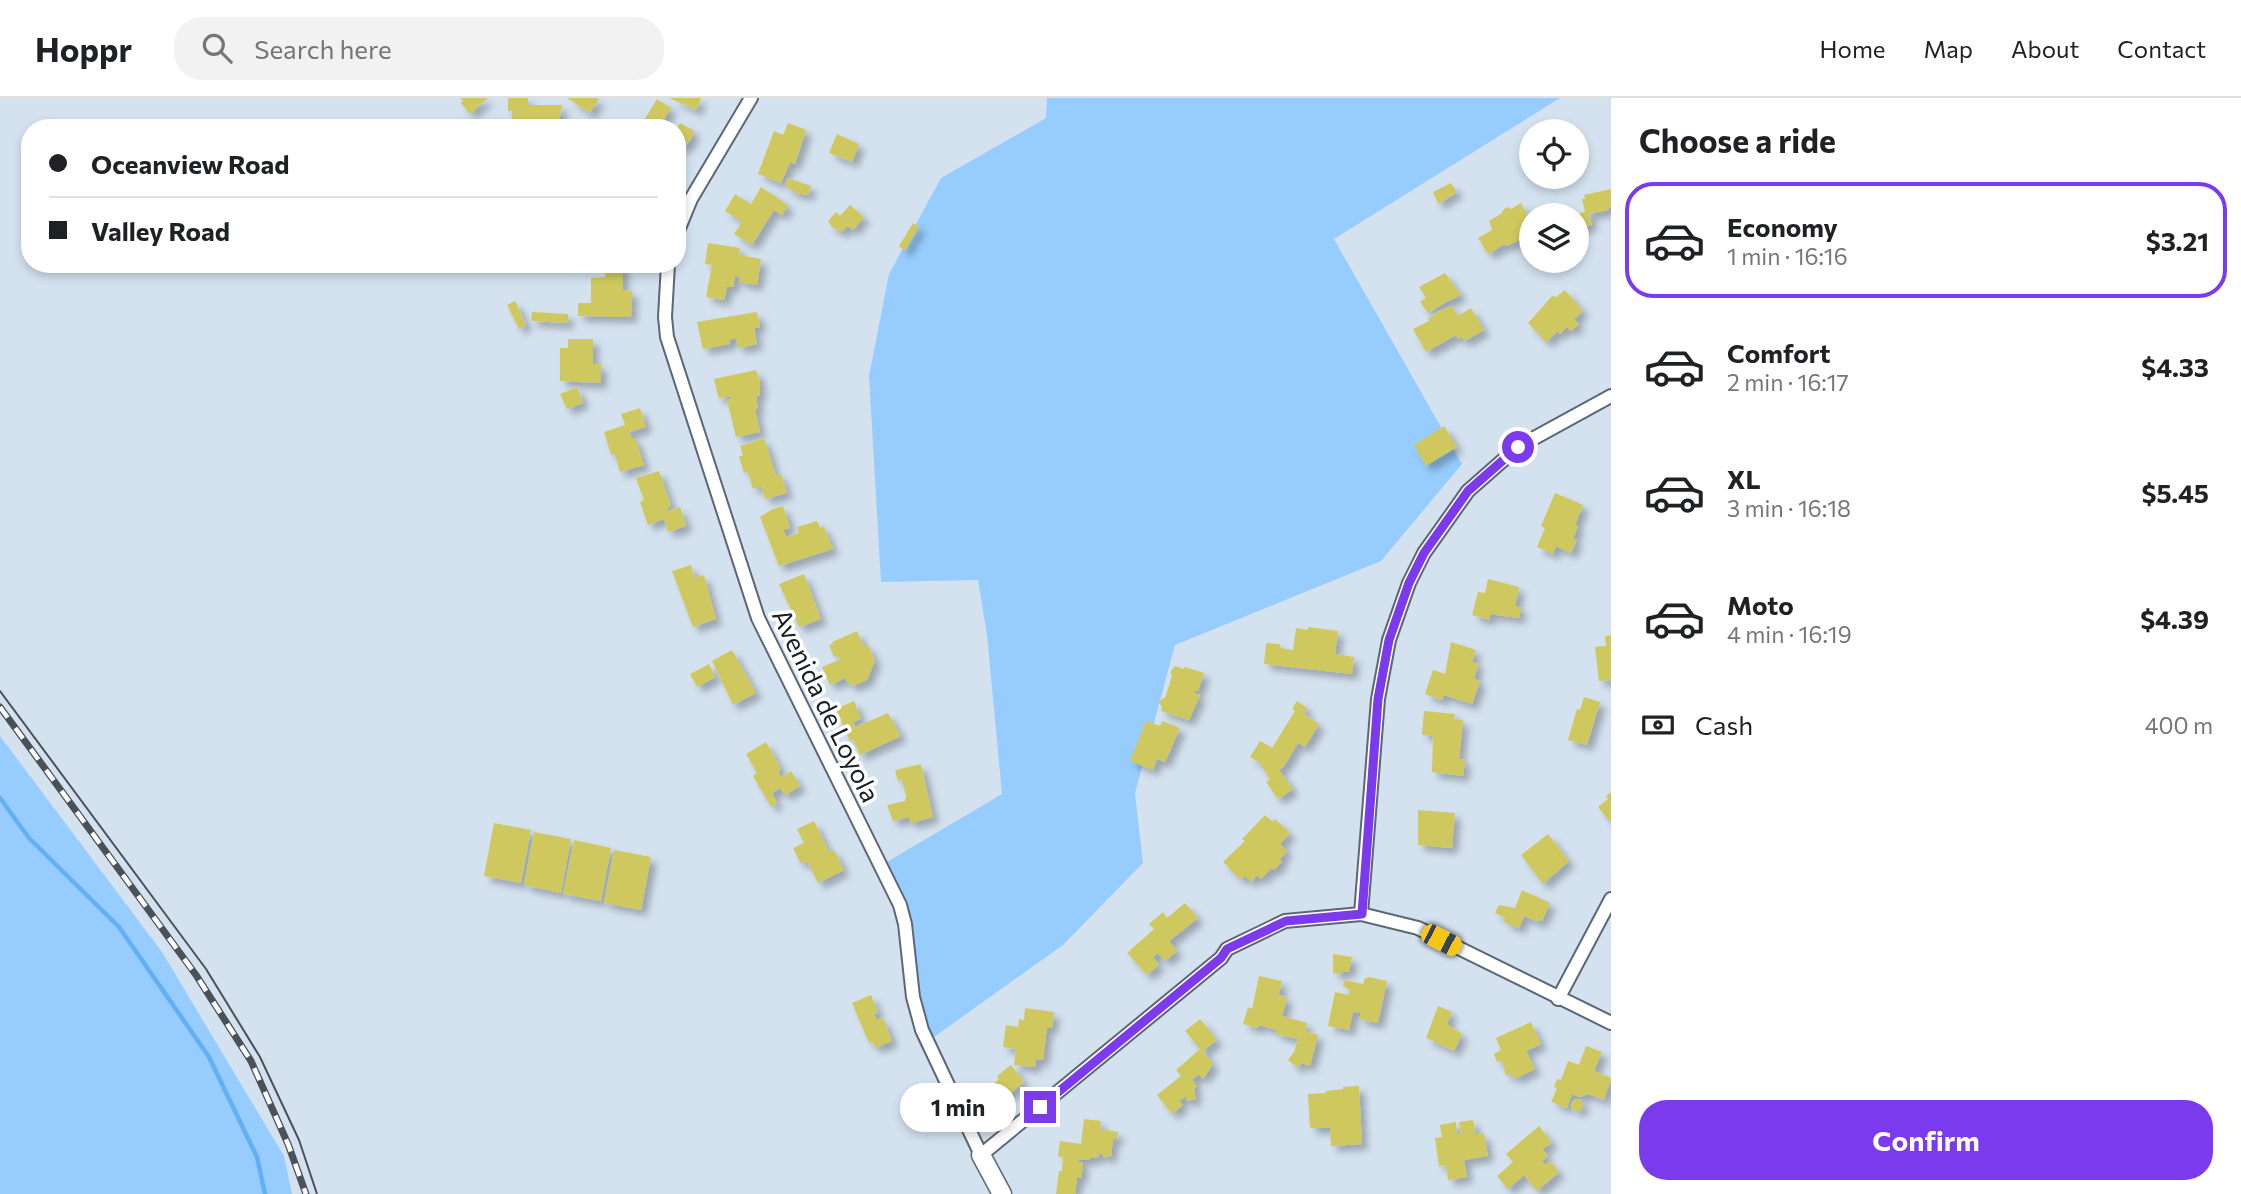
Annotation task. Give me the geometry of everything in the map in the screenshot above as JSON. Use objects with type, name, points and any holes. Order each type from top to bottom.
[{"type":"street","points":[[686,211],[751,98]]},
{"type":"street","name":"Avenida de Loyola","points":[[667,273],[665,317],[667,337],[758,618],[900,905],[905,924],[913,997],[922,1030],[981,1156]]},
{"type":"street","points":[[1362,914],[1378,699],[1389,640],[1409,583],[1424,553],[1468,491],[1518,447],[1611,396]]},
{"type":"street","points":[[1558,999],[1611,898]]},
{"type":"street","points":[[1002,1194],[981,1156],[1221,958],[1227,949],[1286,921],[1362,914],[1418,928],[1611,1023]]},
{"type":"shaded area","points":[[1047,98],[1560,98],[1526,119],[1519,119],[1519,124],[1334,239],[1462,464],[1381,561],[1175,645],[1135,793],[1143,863],[1063,945],[920,1047],[905,924],[880,866],[1002,794],[987,635],[978,580],[881,582],[869,376],[889,274],[941,178],[1046,118]]},
{"type":"shaded area","points":[[0,736],[162,952],[284,1156],[292,1194],[0,1194]]},
{"type":"building","points":[[460,98],[488,98],[470,114]]},
{"type":"building","points":[[508,98],[528,98],[528,105],[562,105],[560,119],[512,119],[512,111],[508,111]]},
{"type":"building","points":[[567,98],[597,98],[599,99],[590,113]]},
{"type":"building","points":[[669,98],[701,98],[696,110]]},
{"type":"building","points":[[657,99],[671,108],[664,119],[645,119]]},
{"type":"building","points":[[788,123],[806,130],[795,164],[790,162],[781,183],[758,174],[774,131],[783,135]]},
{"type":"building","points":[[686,126],[694,131],[686,145]]},
{"type":"building","points":[[837,134],[859,144],[852,162],[829,153]]},
{"type":"building","points":[[788,178],[811,186],[808,195],[796,193],[785,186]]},
{"type":"building","points":[[1451,183],[1457,192],[1438,204],[1433,192]]},
{"type":"building","points":[[761,187],[788,205],[782,215],[774,210],[752,245],[734,234],[742,222],[725,211],[735,194],[751,204]]},
{"type":"building","points":[[1611,189],[1611,207],[1609,210],[1589,214],[1589,203],[1583,203],[1584,195]]},
{"type":"building","points":[[1519,204],[1519,240],[1488,254],[1478,238],[1492,230],[1489,221],[1507,207],[1511,209]]},
{"type":"building","points":[[850,205],[864,217],[853,230],[848,226],[842,232],[832,227],[828,221],[836,212],[840,216]]},
{"type":"building","points":[[913,223],[919,227],[905,251],[899,246]]},
{"type":"building","points":[[708,243],[740,248],[739,255],[761,259],[757,285],[739,282],[740,277],[735,276],[733,287],[727,287],[724,300],[706,297],[712,265],[705,264]]},
{"type":"building","points":[[605,273],[623,273],[623,290],[632,291],[631,317],[578,316],[578,303],[591,303],[591,278],[605,277]]},
{"type":"building","points":[[1445,273],[1461,295],[1428,313],[1420,302],[1426,298],[1419,287]]},
{"type":"building","points":[[1565,290],[1583,311],[1574,319],[1579,324],[1571,331],[1567,327],[1560,334],[1558,331],[1546,342],[1528,323],[1552,296],[1556,297]]},
{"type":"building","points":[[515,301],[526,325],[519,329],[507,305]]},
{"type":"building","points":[[1452,306],[1458,316],[1471,308],[1484,330],[1465,341],[1462,337],[1458,339],[1456,335],[1426,352],[1413,329],[1429,321],[1428,319],[1439,311]]},
{"type":"building","points":[[532,312],[568,314],[568,323],[531,321]]},
{"type":"building","points":[[757,312],[760,327],[754,328],[757,344],[738,348],[736,338],[729,340],[730,344],[703,349],[697,322]]},
{"type":"building","points":[[568,339],[593,339],[593,364],[601,364],[601,383],[560,381],[560,348],[568,348]]},
{"type":"building","points":[[756,370],[760,381],[760,395],[756,396],[758,408],[755,409],[760,432],[736,437],[727,400],[731,399],[730,396],[719,399],[714,379]]},
{"type":"building","points":[[577,387],[583,403],[567,409],[560,394]]},
{"type":"building","points":[[640,408],[646,427],[629,432],[632,439],[635,438],[644,465],[620,472],[604,432],[625,425],[621,414]]},
{"type":"building","points":[[1444,426],[1457,447],[1426,466],[1414,445]]},
{"type":"building","points":[[764,438],[776,476],[781,474],[787,493],[765,499],[761,486],[753,489],[748,472],[744,473],[739,457],[743,455],[740,446]]},
{"type":"building","points":[[659,471],[671,506],[667,508],[668,511],[680,507],[686,526],[668,532],[664,519],[648,525],[640,502],[644,500],[636,478]]},
{"type":"building","points":[[1555,493],[1583,505],[1575,525],[1578,526],[1573,539],[1577,540],[1571,553],[1556,546],[1553,554],[1537,547],[1545,528],[1541,526]]},
{"type":"building","points":[[783,506],[790,528],[783,530],[786,537],[799,533],[797,527],[817,521],[820,528],[824,527],[833,549],[779,566],[760,517]]},
{"type":"building","points":[[691,565],[695,578],[704,575],[716,619],[693,627],[672,571]]},
{"type":"building","points":[[804,574],[821,619],[799,627],[779,584]]},
{"type":"building","points":[[1488,579],[1519,587],[1515,606],[1521,608],[1519,618],[1490,614],[1489,620],[1472,615],[1478,592],[1485,593]]},
{"type":"building","points":[[1308,627],[1338,631],[1335,654],[1354,657],[1352,674],[1264,664],[1266,643],[1280,644],[1280,648],[1293,650],[1296,628],[1308,630]]},
{"type":"building","points":[[857,631],[864,647],[868,645],[875,661],[867,680],[853,686],[845,678],[830,685],[822,667],[841,659],[834,657],[829,645]]},
{"type":"building","points":[[1611,635],[1611,680],[1599,681],[1595,647],[1606,646],[1605,636]]},
{"type":"building","points":[[1451,642],[1476,650],[1472,662],[1478,664],[1474,679],[1480,681],[1472,704],[1444,695],[1442,700],[1425,694],[1433,670],[1445,674]]},
{"type":"building","points":[[732,650],[756,693],[733,705],[712,661]]},
{"type":"building","points":[[709,664],[715,677],[697,687],[690,674]]},
{"type":"building","points":[[1175,666],[1204,673],[1198,691],[1195,690],[1194,693],[1200,695],[1189,720],[1161,711],[1159,703],[1165,698],[1172,676],[1170,672]]},
{"type":"building","points":[[1584,697],[1600,702],[1587,745],[1568,740],[1577,709],[1580,710]]},
{"type":"building","points":[[854,701],[861,719],[853,722],[855,727],[888,713],[901,736],[860,755],[853,739],[850,741],[836,709]]},
{"type":"building","points":[[1297,701],[1307,708],[1304,714],[1319,724],[1305,747],[1298,743],[1279,770],[1293,789],[1278,799],[1266,782],[1270,780],[1259,762],[1250,757],[1260,741],[1272,748],[1295,711],[1292,709]]},
{"type":"building","points":[[1424,711],[1455,714],[1454,719],[1463,720],[1459,759],[1465,760],[1463,776],[1432,772],[1433,736],[1422,735]]},
{"type":"building","points":[[1146,721],[1160,726],[1162,721],[1180,728],[1165,762],[1157,759],[1153,770],[1130,761]]},
{"type":"building","points":[[766,742],[781,769],[778,771],[781,777],[791,771],[800,786],[785,795],[780,788],[772,793],[777,803],[771,807],[753,776],[757,773],[746,754]]},
{"type":"building","points":[[921,764],[933,817],[911,823],[909,817],[893,821],[887,805],[905,801],[906,796],[902,780],[898,781],[895,770]]},
{"type":"building","points":[[1611,792],[1609,821],[1598,807],[1608,799],[1606,796]]},
{"type":"building","points":[[1418,810],[1455,813],[1452,848],[1418,845]]},
{"type":"building","points":[[1265,815],[1273,822],[1275,819],[1290,833],[1280,844],[1287,851],[1279,860],[1282,862],[1261,879],[1257,875],[1251,882],[1245,876],[1241,880],[1223,862],[1245,841],[1242,839]]},
{"type":"building","points":[[814,821],[829,852],[834,850],[844,870],[818,883],[807,861],[801,864],[793,848],[804,843],[797,829]]},
{"type":"building","points":[[494,823],[531,830],[521,883],[484,876]]},
{"type":"building","points":[[534,832],[571,839],[561,893],[524,885]]},
{"type":"building","points":[[1548,834],[1569,861],[1543,884],[1521,855]]},
{"type":"building","points":[[574,840],[611,848],[601,901],[563,894]]},
{"type":"building","points":[[614,850],[651,857],[641,910],[604,903]]},
{"type":"building","points":[[1522,890],[1550,903],[1542,921],[1524,916],[1519,928],[1508,924],[1504,921],[1505,918],[1495,913],[1499,905],[1515,908]]},
{"type":"building","points":[[1185,903],[1198,918],[1169,941],[1177,951],[1165,961],[1158,953],[1153,957],[1159,965],[1147,975],[1127,953],[1154,929],[1149,924],[1163,912],[1167,918]]},
{"type":"building","points":[[1333,954],[1352,957],[1349,972],[1333,973]]},
{"type":"building","points":[[1259,976],[1282,981],[1278,998],[1280,995],[1287,998],[1282,1016],[1307,1023],[1305,1031],[1318,1035],[1310,1066],[1301,1063],[1298,1068],[1288,1060],[1298,1039],[1276,1034],[1277,1030],[1259,1025],[1258,1028],[1243,1024],[1248,1007],[1252,1009]]},
{"type":"building","points":[[1365,978],[1387,981],[1378,1023],[1359,1019],[1361,1013],[1353,1012],[1349,1030],[1328,1026],[1335,992],[1349,995],[1350,990],[1343,986],[1344,980],[1363,984]]},
{"type":"building","points":[[871,995],[878,1013],[874,1014],[877,1020],[883,1018],[892,1041],[875,1048],[873,1041],[869,1043],[852,1003]]},
{"type":"building","points":[[1438,1006],[1452,1012],[1447,1024],[1462,1034],[1454,1051],[1426,1038]]},
{"type":"building","points":[[1025,1008],[1054,1012],[1052,1028],[1047,1027],[1043,1060],[1036,1059],[1035,1067],[1014,1065],[1016,1049],[1003,1047],[1006,1025],[1018,1027],[1019,1019],[1024,1020]]},
{"type":"building","points":[[1200,1019],[1217,1040],[1203,1051],[1213,1064],[1203,1079],[1199,1074],[1192,1080],[1197,1086],[1194,1089],[1196,1099],[1186,1101],[1186,1096],[1179,1101],[1183,1105],[1172,1114],[1157,1095],[1181,1076],[1176,1070],[1200,1049],[1185,1031]]},
{"type":"building","points":[[1531,1022],[1541,1044],[1526,1051],[1535,1069],[1514,1079],[1512,1073],[1506,1076],[1502,1061],[1497,1062],[1494,1054],[1501,1050],[1496,1038]]},
{"type":"building","points":[[1586,1046],[1602,1052],[1594,1071],[1611,1078],[1604,1100],[1588,1094],[1580,1097],[1572,1094],[1567,1108],[1551,1102],[1557,1088],[1554,1087],[1557,1079],[1561,1080],[1568,1061],[1579,1065]]},
{"type":"building","points":[[1011,1065],[1024,1082],[999,1103],[988,1089],[999,1079],[997,1076]]},
{"type":"building","points":[[1359,1086],[1362,1144],[1331,1146],[1330,1128],[1310,1128],[1308,1094]]},
{"type":"building","points":[[1577,1099],[1583,1105],[1577,1111],[1571,1105]]},
{"type":"building","points":[[1084,1119],[1101,1121],[1100,1129],[1118,1132],[1117,1139],[1113,1139],[1111,1156],[1103,1158],[1104,1155],[1099,1154],[1098,1158],[1090,1157],[1090,1160],[1079,1159],[1078,1162],[1083,1163],[1075,1194],[1056,1194],[1063,1158],[1058,1156],[1060,1141],[1081,1144]]},
{"type":"building","points":[[1473,1120],[1476,1135],[1484,1133],[1488,1156],[1464,1160],[1467,1177],[1448,1180],[1446,1165],[1439,1166],[1435,1138],[1442,1137],[1440,1125],[1456,1122],[1457,1134],[1461,1134],[1459,1122]]},
{"type":"building","points":[[1539,1126],[1552,1143],[1542,1149],[1548,1156],[1542,1161],[1545,1165],[1550,1161],[1559,1172],[1537,1191],[1524,1175],[1508,1189],[1497,1176],[1513,1162],[1506,1154]]},
{"type":"waterway","points":[[0,798],[29,838],[119,927],[209,1057],[257,1157],[265,1194]]},
{"type":"tram line","points":[[0,691],[206,969],[260,1057],[299,1140],[317,1194]]},
{"type":"railway","points":[[0,707],[196,975],[251,1061],[288,1144],[306,1194]]},
{"type":"route","points":[[1040,1107],[1221,958],[1227,949],[1286,921],[1362,914],[1378,699],[1389,640],[1409,583],[1424,553],[1468,491],[1518,447]]}]
